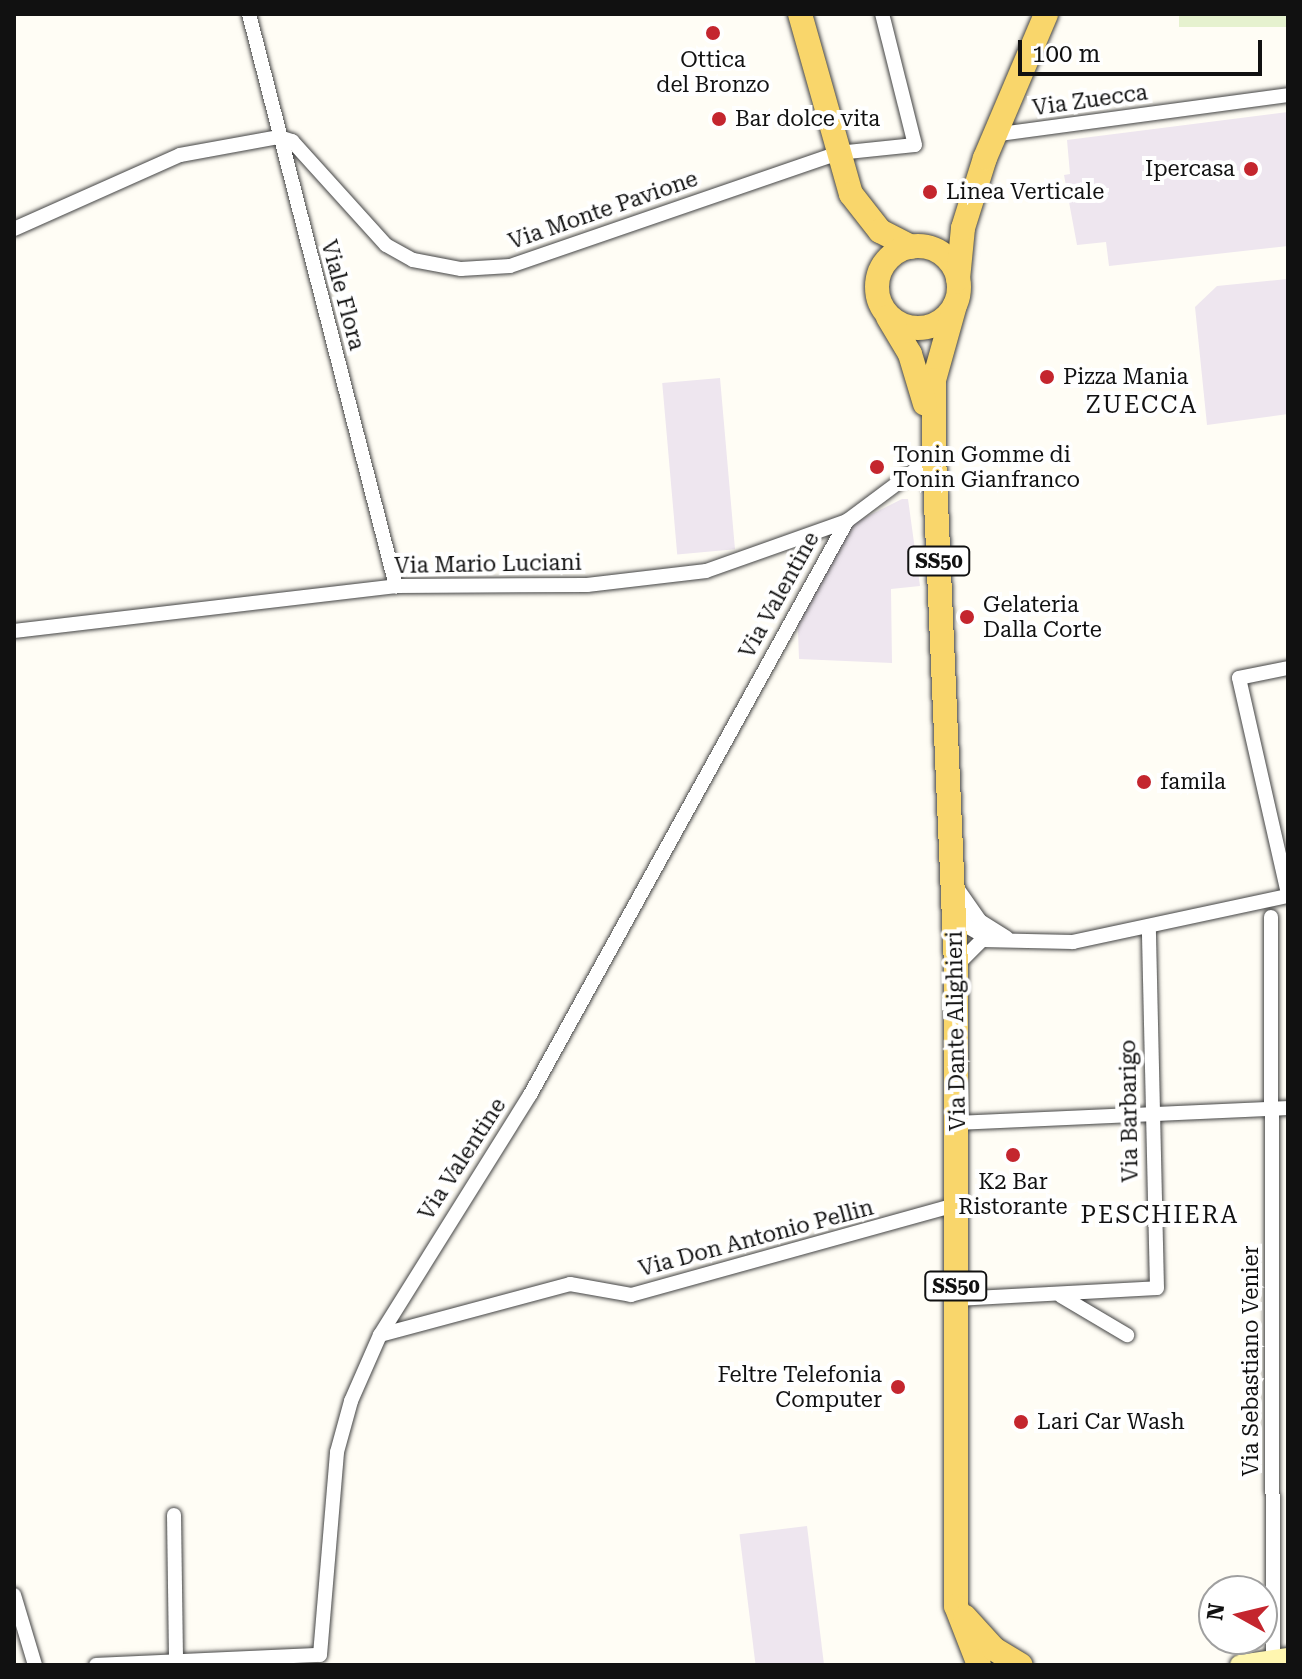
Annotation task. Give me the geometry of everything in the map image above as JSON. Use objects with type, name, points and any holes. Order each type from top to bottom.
[{"type":"main road","points":[[800,14],[845,179],[878,277],[880,305],[889,317],[912,328],[937,324],[955,305],[969,207],[992,135],[1046,14]]},
{"type":"main road","points":[[845,179],[867,219],[916,246],[945,257],[958,279]]},
{"type":"main road","points":[[878,277],[893,254],[952,230],[969,207]]},
{"type":"main road","name":"Via Dante Alighieri","points":[[880,305],[918,375],[934,456]]},
{"type":"main road","name":"Via Dante Alighieri","points":[[955,305],[934,380],[934,456],[956,966],[956,1606],[979,1665]]},
{"type":"main road","points":[[956,1606],[994,1649],[1021,1665]]},
{"type":"street","name":"Viale Flora","points":[[249,14],[396,586]]},
{"type":"street","name":"Via Monte Pavione","points":[[279,137],[292,141],[386,245],[413,260],[461,269],[510,266],[838,153],[915,145],[882,14]]},
{"type":"street","name":"Via Zuecca","points":[[992,135],[1288,95]]},
{"type":"street","points":[[14,229],[165,160],[279,137]]},
{"type":"street","name":"Via Mario Luciani","points":[[14,631],[396,586],[587,585],[706,571],[847,521],[934,456]]},
{"type":"street","name":"Via Valentine","points":[[96,1665],[320,1655],[337,1452],[351,1401],[380,1335],[530,1095],[847,521]]},
{"type":"street","points":[[956,966],[969,947],[989,939],[1073,942],[1288,895],[1239,678],[1288,668]]},
{"type":"street","points":[[953,889],[962,921],[989,939]]},
{"type":"street","points":[[953,889],[980,921],[1014,941]]},
{"type":"street","name":"Via Sebastiano Venier","points":[[1271,917],[1280,1108],[1281,1659]]},
{"type":"street","name":"Via Barbarigo","points":[[1061,1296],[1154,1292],[1149,927]]},
{"type":"street","points":[[957,1123],[1150,1117],[1280,1108]]},
{"type":"street","name":"Via Don Antonio Pellin","points":[[380,1335],[570,1284],[631,1295],[956,1205]]},
{"type":"street","points":[[956,1299],[1061,1296],[1127,1335]]},
{"type":"street","points":[[174,1515],[176,1661]]},
{"type":"street","points":[[14,1595],[35,1665]]},
{"type":"street","points":[[1240,1665],[1281,1659]]},
{"type":"shaded area","points":[[1288,112],[1288,246],[1109,266],[1106,242],[1077,245],[1064,175],[1070,174],[1067,140]]},
{"type":"shaded area","points":[[1288,279],[1288,414],[1207,425],[1195,307],[1217,286]]},
{"type":"shaded area","points":[[720,378],[735,549],[677,554],[662,383]]},
{"type":"shaded area","points":[[902,499],[908,499],[920,586],[891,589],[892,663],[799,659],[797,605],[852,524]]},
{"type":"shaded area","points":[[807,1526],[824,1665],[756,1665],[740,1534]]},
{"type":"green space","points":[[1179,14],[1288,14],[1288,27],[1179,27]]},
{"type":"place","name":"Ottica del Bronzo","points":[[713,33]]},
{"type":"place","name":"Bar dolce vita","points":[[719,119]]},
{"type":"place","name":"Ipercasa","points":[[1251,169]]},
{"type":"place","name":"Linea Verticale","points":[[930,192]]},
{"type":"place","name":"Pizza Mania","points":[[1047,377]]},
{"type":"place","name":"Tonin Gomme di Tonin Gianfranco","points":[[877,467]]},
{"type":"place","name":"Gelateria Dalla Corte","points":[[967,617]]},
{"type":"place","name":"famila","points":[[1144,782]]},
{"type":"place","name":"K2 Bar Ristorante","points":[[1013,1155]]},
{"type":"place","name":"Feltre Telefonia Computer","points":[[898,1387]]},
{"type":"place","name":"Lari Car Wash","points":[[1021,1422]]},
{"type":"district","name":"ZUECCA","points":[[1142,406]]},
{"type":"district","name":"PESCHIERA","points":[[1160,1216]]}]
